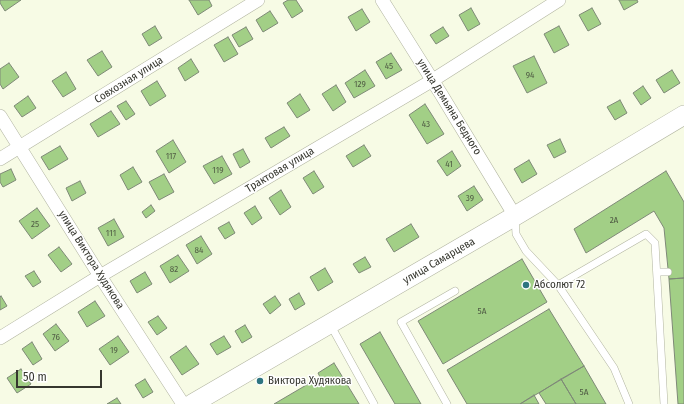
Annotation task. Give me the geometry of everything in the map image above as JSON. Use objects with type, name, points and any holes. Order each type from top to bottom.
[{"type":"street","name":"Совхозная улица","points":[[0,159],[258,0]]},
{"type":"street","name":"улица Демьяна Бедного","points":[[382,0],[433,80],[515,216]]},
{"type":"street","name":"Трактовая улица","points":[[0,338],[100,276],[433,80],[559,0]]},
{"type":"street","name":"улица Самарцева","points":[[192,404],[515,216],[684,115]]},
{"type":"street","name":"улица Виктора Худякова","points":[[0,116],[100,276],[183,404]]},
{"type":"lane","points":[[515,216],[516,234],[526,251],[558,285],[614,368],[629,404]]},
{"type":"lane","points":[[558,285],[646,234],[655,243],[664,404]]},
{"type":"lane","points":[[657,272],[668,272]]},
{"type":"lane","points":[[447,404],[401,322],[455,291]]},
{"type":"lane","points":[[330,324],[374,404]]},
{"type":"building","points":[[0,0],[21,0],[5,11],[0,3]]},
{"type":"building","points":[[189,0],[209,0],[212,6],[198,15]]},
{"type":"building","points":[[288,0],[296,0],[303,11],[292,18],[283,3]]},
{"type":"building","points":[[619,0],[637,0],[638,2],[624,10]]},
{"type":"building","points":[[471,8],[480,24],[468,31],[459,15]]},
{"type":"building","points":[[592,8],[601,24],[588,31],[579,15]]},
{"type":"building","points":[[362,9],[370,22],[356,31],[348,17]]},
{"type":"building","points":[[270,11],[278,23],[263,32],[256,20]]},
{"type":"building","points":[[155,26],[162,38],[149,46],[142,34]]},
{"type":"building","points":[[559,26],[569,45],[554,53],[544,34]]},
{"type":"building","points":[[246,27],[253,39],[239,47],[232,35]]},
{"type":"building","points":[[443,27],[449,36],[436,44],[430,35]]},
{"type":"building","points":[[228,37],[238,54],[224,62],[214,45]]},
{"type":"building","points":[[102,51],[112,67],[98,76],[87,60]]},
{"type":"building","points":[[391,53],[402,70],[386,79],[376,62]]},
{"type":"building","points":[[534,56],[547,83],[527,93],[513,66]]},
{"type":"building","points":[[191,59],[199,72],[185,81],[178,68]]},
{"type":"building","points":[[9,63],[19,77],[3,89],[0,84],[0,69]]},
{"type":"building","points":[[365,70],[375,86],[354,98],[345,83]]},
{"type":"building","points":[[672,70],[680,83],[664,93],[656,80]]},
{"type":"building","points":[[66,72],[76,89],[63,97],[52,81]]},
{"type":"building","points":[[157,81],[166,96],[150,106],[141,91]]},
{"type":"building","points":[[336,85],[346,102],[333,111],[322,94]]},
{"type":"building","points":[[643,86],[651,98],[641,105],[633,93]]},
{"type":"building","points":[[300,94],[310,110],[297,118],[287,103]]},
{"type":"building","points":[[28,96],[36,108],[22,117],[14,106]]},
{"type":"building","points":[[620,100],[627,113],[615,120],[607,107]]},
{"type":"building","points":[[126,101],[135,114],[126,120],[117,106]]},
{"type":"building","points":[[425,104],[444,134],[427,144],[409,115]]},
{"type":"building","points":[[111,111],[120,124],[98,137],[90,124]]},
{"type":"building","points":[[284,127],[290,136],[271,148],[265,138]]},
{"type":"building","points":[[560,139],[566,152],[554,158],[547,145]]},
{"type":"building","points":[[173,140],[186,162],[169,173],[156,151]]},
{"type":"building","points":[[364,145],[371,156],[353,167],[346,156]]},
{"type":"building","points":[[60,146],[68,159],[49,170],[41,157]]},
{"type":"building","points":[[243,149],[250,162],[240,168],[233,154]]},
{"type":"building","points":[[452,151],[461,166],[447,176],[437,161]]},
{"type":"building","points":[[222,156],[232,174],[214,184],[203,166]]},
{"type":"building","points":[[529,160],[537,174],[522,183],[514,169]]},
{"type":"building","points":[[133,167],[142,182],[128,190],[120,175]]},
{"type":"building","points":[[11,169],[16,180],[3,187],[0,182],[0,174]]},
{"type":"building","points":[[314,171],[324,187],[313,194],[303,178]]},
{"type":"building","points":[[666,171],[684,202],[684,278],[669,279],[664,228],[654,211],[586,253],[574,229]]},
{"type":"building","points":[[164,174],[174,192],[159,200],[149,182]]},
{"type":"building","points":[[80,181],[86,193],[72,201],[66,188]]},
{"type":"building","points":[[474,186],[483,200],[467,211],[458,196]]},
{"type":"building","points":[[281,190],[291,207],[280,215],[269,198]]},
{"type":"building","points":[[151,205],[155,211],[146,218],[142,212]]},
{"type":"building","points":[[255,206],[262,218],[252,225],[244,213]]},
{"type":"building","points":[[37,208],[50,226],[32,239],[19,221]]},
{"type":"building","points":[[114,219],[124,237],[108,246],[98,228]]},
{"type":"building","points":[[229,222],[235,233],[225,239],[218,228]]},
{"type":"building","points":[[411,224],[419,237],[394,252],[386,239]]},
{"type":"building","points":[[201,236],[212,254],[197,264],[186,245]]},
{"type":"building","points":[[59,247],[72,264],[61,272],[48,255]]},
{"type":"building","points":[[178,255],[189,271],[170,283],[160,266]]},
{"type":"building","points":[[365,257],[371,267],[359,273],[353,264]]},
{"type":"building","points":[[522,259],[547,302],[443,364],[418,321]]},
{"type":"building","points":[[325,268],[333,282],[318,291],[310,277]]},
{"type":"building","points":[[34,271],[41,282],[33,287],[25,276]]},
{"type":"building","points":[[145,272],[152,284],[137,293],[130,281]]},
{"type":"building","points":[[684,278],[684,404],[678,404],[669,279]]},
{"type":"building","points":[[299,293],[305,304],[295,310],[289,299]]},
{"type":"building","points":[[1,296],[7,306],[0,310],[0,297]]},
{"type":"building","points":[[275,296],[281,305],[270,314],[263,304]]},
{"type":"building","points":[[95,301],[105,316],[87,327],[78,312]]},
{"type":"building","points":[[549,309],[584,366],[520,404],[467,404],[447,370]]},
{"type":"building","points":[[158,316],[167,328],[157,335],[148,322]]},
{"type":"building","points":[[56,324],[69,341],[55,351],[43,334]]},
{"type":"building","points":[[245,325],[252,337],[242,343],[235,331]]},
{"type":"building","points":[[380,332],[421,404],[395,404],[360,344]]},
{"type":"building","points":[[118,336],[129,352],[110,365],[99,349]]},
{"type":"building","points":[[224,336],[231,347],[217,355],[210,344]]},
{"type":"building","points":[[32,342],[42,359],[33,365],[22,349]]},
{"type":"building","points":[[186,346],[199,364],[182,375],[170,357]]},
{"type":"building","points":[[334,363],[359,404],[274,404],[320,377],[318,373]]},
{"type":"building","points":[[584,366],[606,404],[576,404],[561,379]]},
{"type":"building","points":[[21,369],[31,384],[17,393],[7,378]]},
{"type":"building","points":[[145,379],[153,392],[143,398],[135,385]]},
{"type":"building","points":[[561,379],[576,404],[546,404],[539,393]]},
{"type":"building","points":[[534,395],[539,404],[520,404]]},
{"type":"building","points":[[117,398],[121,404],[107,404]]},
{"type":"place","name":"Абсолют 72","points":[[526,285]]},
{"type":"place","name":"Виктора Худякова","points":[[260,381]]}]
